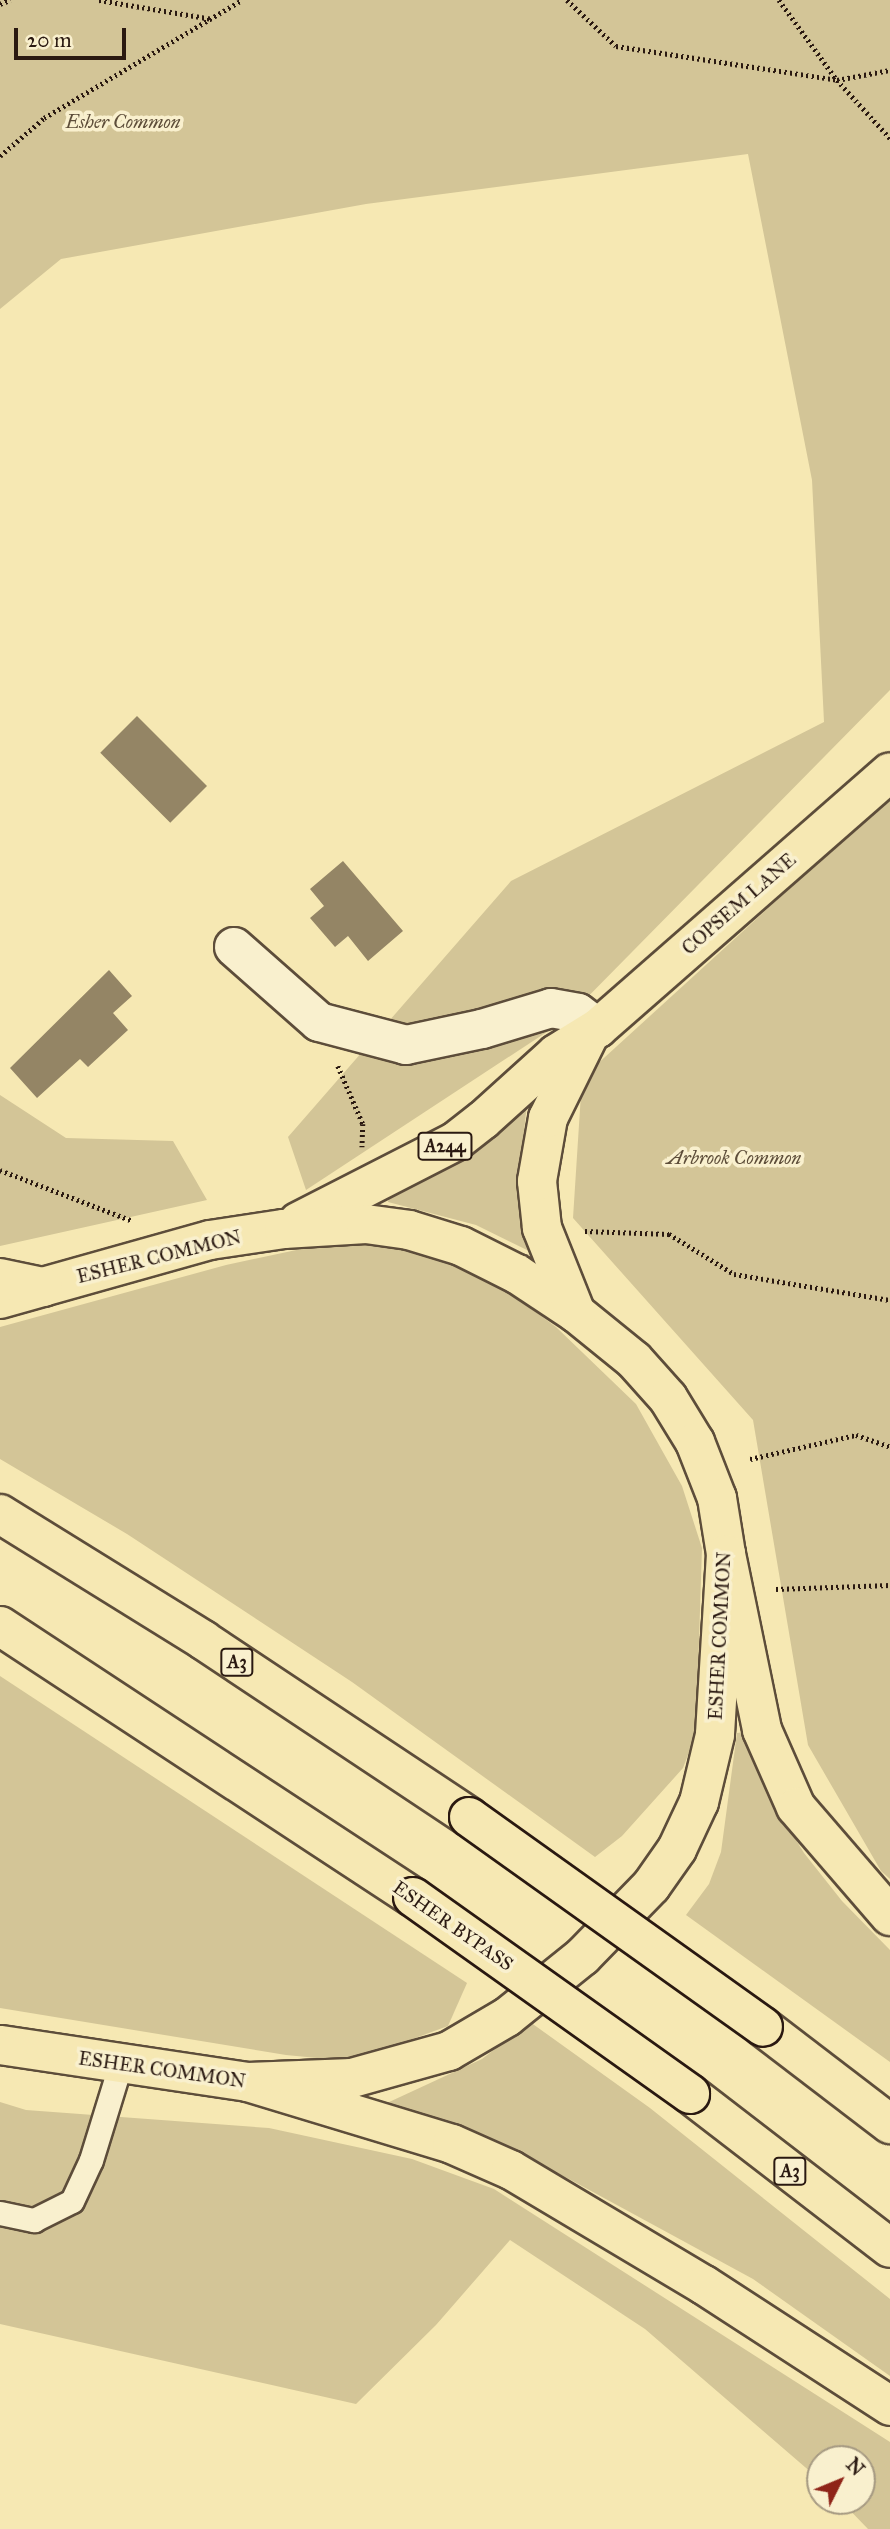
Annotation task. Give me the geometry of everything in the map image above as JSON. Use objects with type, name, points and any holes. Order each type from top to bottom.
[{"type":"main road","name":"COPSEM LANE","points":[[284,1229],[456,1141],[556,1054],[593,1032],[890,772]]},
{"type":"main road","name":"COPSEM LANE","points":[[576,1313],[542,1228],[537,1181],[548,1118],[593,1032]]},
{"type":"main road","name":"ESHER COMMON","points":[[0,1299],[210,1240],[284,1229],[366,1224],[409,1230],[461,1246],[517,1274],[576,1313],[634,1360],[668,1398],[695,1442],[718,1498],[726,1554],[715,1735],[699,1802],[677,1849],[651,1886],[583,1956],[507,2017],[449,2051],[352,2078],[248,2082],[120,2066],[0,2045]]},
{"type":"main road","points":[[0,1279],[43,1287]]},
{"type":"main road","name":"A3","points":[[0,1514],[214,1648],[469,1817],[763,2026],[890,2123]]},
{"type":"main road","points":[[726,1554],[762,1730],[796,1807],[890,1916]]},
{"type":"main road","name":"ESHER BYPASS","points":[[0,1626],[413,1897],[690,2094],[890,2248]]},
{"type":"main road","points":[[248,2082],[452,2144],[511,2170],[704,2285],[890,2406]]},
{"type":"street","points":[[234,947],[320,1022],[406,1045],[482,1029],[551,1008],[578,1013],[593,1032]]},
{"type":"lane","points":[[0,2213],[34,2220],[72,2201],[91,2160],[120,2066]]},
{"type":"path","points":[[0,4],[10,0]]},
{"type":"path","points":[[99,0],[213,19]]},
{"type":"path","points":[[0,156],[44,118],[242,0]]},
{"type":"path","points":[[567,0],[616,46],[837,80],[890,70]]},
{"type":"path","points":[[779,0],[837,80],[890,138]]},
{"type":"path","points":[[320,1022],[363,1124],[361,1190]]},
{"type":"path","points":[[0,1170],[138,1223]]},
{"type":"path","points":[[577,1231],[669,1234],[734,1274],[890,1300]]},
{"type":"path","points":[[750,1459],[856,1435],[890,1447]]},
{"type":"path","points":[[776,1589],[890,1585]]},
{"type":"green space","name":"Esher Common","points":[[0,0],[890,0],[890,690],[565,1020],[306,1190],[288,1137],[511,881],[824,722],[812,480],[748,154],[366,204],[61,259],[0,309]]},
{"type":"green space","name":"Arbrook Common","points":[[890,797],[890,1879],[881,1871],[808,1745],[753,1420],[573,1218],[582,1078]]},
{"type":"green space","points":[[0,1095],[66,1138],[173,1141],[207,1200],[0,1246]]},
{"type":"green space","points":[[527,1104],[519,1176],[529,1251],[476,1225],[388,1202],[389,1197]]},
{"type":"green space","points":[[334,1242],[405,1248],[441,1258],[499,1285],[556,1327],[636,1404],[682,1486],[702,1548],[696,1734],[683,1768],[622,1836],[595,1857],[352,1682],[127,1534],[0,1459],[0,1327],[226,1265]]},
{"type":"green space","points":[[0,1676],[467,1983],[448,2026],[369,2055],[338,2060],[286,2055],[0,2008]]},
{"type":"green space","points":[[745,1732],[775,1806],[804,1853],[842,1901],[890,1950],[890,2062],[686,1915],[709,1884],[721,1852],[737,1733]]},
{"type":"green space","points":[[530,2022],[650,2108],[890,2299],[890,2376],[753,2279],[569,2179],[474,2131],[387,2103],[482,2059]]},
{"type":"green space","points":[[0,2102],[26,2110],[269,2128],[412,2159],[494,2189],[890,2442],[890,2529],[868,2529],[854,2515],[876,2515],[876,2445],[806,2445],[806,2468],[645,2329],[510,2240],[436,2325],[356,2404],[0,2324]]},
{"type":"building","points":[[137,716],[207,786],[170,823],[100,753]]},
{"type":"building","points":[[343,861],[403,931],[368,961],[348,936],[335,947],[310,918],[324,906],[310,889]]},
{"type":"building","points":[[109,970],[132,996],[113,1013],[128,1030],[88,1067],[80,1059],[37,1098],[10,1068]]}]
